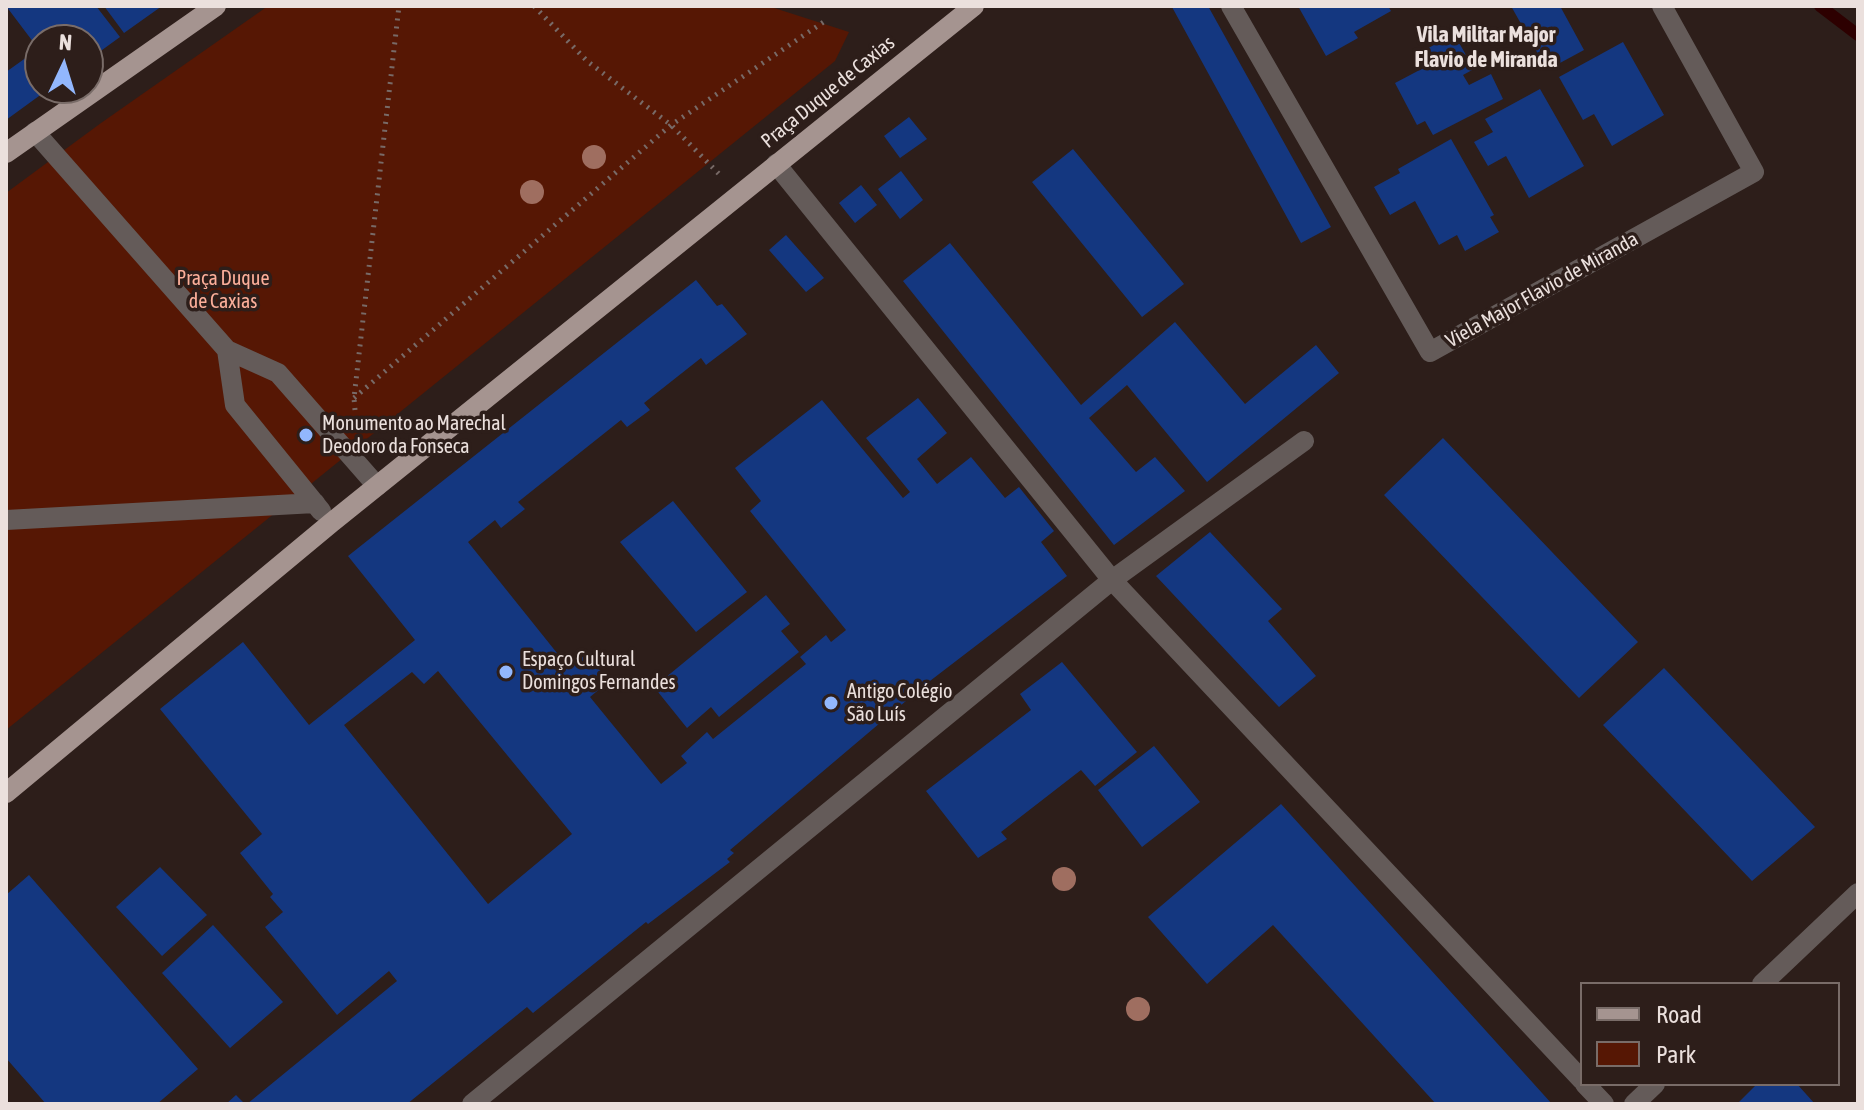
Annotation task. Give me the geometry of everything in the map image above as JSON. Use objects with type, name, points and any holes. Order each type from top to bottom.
[{"type":"main road","points":[[6,153],[216,6]]},
{"type":"main road","name":"Praça Duque de Caxias","points":[[6,793],[331,523],[974,6]]},
{"type":"street","name":"Viela Major Flavio de Miranda","points":[[1231,6],[1430,352],[1754,172],[1662,6]]},
{"type":"street","points":[[35,132],[227,350],[278,373],[377,486]]},
{"type":"street","points":[[776,164],[1112,580],[1580,1078]]},
{"type":"street","points":[[227,350],[235,405],[331,523]]},
{"type":"street","points":[[472,1104],[1112,580],[1304,441]]},
{"type":"street","points":[[6,520],[315,503]]},
{"type":"street","points":[[1764,982],[1858,893]]},
{"type":"street","points":[[1588,1086],[1604,1104]]},
{"type":"street","points":[[1634,1104],[1653,1086]]},
{"type":"path","points":[[355,412],[354,398],[399,6]]},
{"type":"path","points":[[534,6],[587,61],[671,125],[739,195]]},
{"type":"path","points":[[354,398],[671,125],[825,21]]},
{"type":"green space","name":"Praça Duque de Caxias","points":[[268,6],[768,6],[849,32],[835,61],[6,730],[6,193]]},
{"type":"building","points":[[6,6],[96,6],[120,37],[104,49],[104,24],[24,24],[24,30]]},
{"type":"building","points":[[104,6],[162,6],[124,33]]},
{"type":"building","points":[[1174,6],[1208,6],[1331,227],[1301,243]]},
{"type":"building","points":[[1298,6],[1388,6],[1391,11],[1354,32],[1358,38],[1326,56]]},
{"type":"building","points":[[1511,6],[1560,6],[1584,50],[1547,70]]},
{"type":"building","points":[[1454,34],[1474,69],[1463,75],[1469,85],[1491,74],[1503,99],[1433,135],[1425,121],[1417,125],[1395,83],[1431,64],[1423,51]]},
{"type":"building","points":[[1623,42],[1664,115],[1612,146],[1594,114],[1583,120],[1559,77]]},
{"type":"building","points":[[24,59],[24,104],[28,104],[6,120],[6,72]]},
{"type":"building","points":[[1540,89],[1584,166],[1529,198],[1506,156],[1488,166],[1474,142],[1493,132],[1485,119]]},
{"type":"building","points":[[909,117],[927,139],[900,158],[884,136]]},
{"type":"building","points":[[1451,139],[1494,215],[1490,217],[1499,232],[1465,251],[1457,235],[1439,245],[1415,201],[1390,215],[1374,187],[1400,173],[1398,169]]},
{"type":"building","points":[[1073,149],[1184,284],[1142,317],[1032,182]]},
{"type":"building","points":[[901,171],[923,200],[900,219],[878,189]]},
{"type":"building","points":[[861,185],[877,205],[855,223],[839,203]]},
{"type":"building","points":[[786,235],[824,278],[806,292],[769,250]]},
{"type":"building","points":[[950,243],[1081,405],[1175,322],[1245,404],[1316,345],[1339,373],[1207,482],[1127,385],[1089,418],[1136,472],[1155,457],[1185,491],[1114,545],[903,281]]},
{"type":"building","name":"Antigo Colégio São Luís","points":[[696,280],[717,306],[722,304],[747,334],[706,365],[701,358],[644,403],[650,410],[627,427],[621,420],[518,502],[525,509],[501,528],[495,520],[468,542],[569,668],[586,654],[609,681],[590,697],[661,784],[687,763],[681,756],[707,732],[713,739],[806,664],[800,657],[826,635],[831,642],[846,630],[750,511],[761,501],[735,468],[822,400],[903,498],[910,492],[866,438],[918,398],[947,433],[917,459],[937,484],[971,457],[1005,498],[1019,487],[1054,531],[1041,542],[1067,576],[926,684],[730,850],[734,853],[727,859],[730,862],[648,924],[646,922],[533,1013],[527,1007],[407,1104],[247,1104],[397,981],[389,971],[337,1015],[265,927],[283,912],[270,897],[273,894],[240,853],[262,834],[160,709],[243,642],[309,725],[415,640],[348,556]],"holes":[[[438,671],[572,834],[488,904],[344,725],[412,672],[424,684]]]},
{"type":"building","points":[[1443,438],[1638,642],[1579,698],[1384,495]]},
{"type":"building","points":[[673,501],[747,592],[696,632],[620,542]]},
{"type":"building","points":[[1210,532],[1282,609],[1268,621],[1316,676],[1279,707],[1156,576]]},
{"type":"building","points":[[766,595],[790,624],[781,631],[799,652],[719,717],[711,707],[687,728],[654,687]]},
{"type":"building","points":[[1062,662],[1137,752],[1095,786],[1081,770],[1001,832],[1007,839],[978,858],[926,791],[1031,710],[1020,694]]},
{"type":"building","points":[[1664,668],[1815,827],[1752,881],[1603,725]]},
{"type":"building","points":[[1154,746],[1200,802],[1142,847],[1098,790]]},
{"type":"building","points":[[1281,804],[1552,1104],[1436,1104],[1273,925],[1207,984],[1148,917]]},
{"type":"building","points":[[160,867],[207,915],[162,956],[116,907]]},
{"type":"building","points":[[29,875],[198,1069],[157,1104],[46,1104],[6,1058],[6,895]]},
{"type":"building","points":[[213,925],[283,1002],[230,1048],[162,973]]},
{"type":"building","points":[[1755,1086],[1799,1086],[1815,1104],[1737,1104]]},
{"type":"building","points":[[236,1095],[245,1104],[226,1104]]},
{"type":"waterway","points":[[1820,6],[1858,35]]},
{"type":"place","name":"Monumento ao Marechal Deodoro da Fonseca","points":[[306,435]]},
{"type":"place","name":"Espaço Cultural Domingos Fernandes","points":[[506,672]]},
{"type":"place","name":"Antigo Colégio São Luís","points":[[831,703]]},
{"type":"district","name":"Vila Militar Major Flavio de Miranda","points":[[1486,48]]}]
